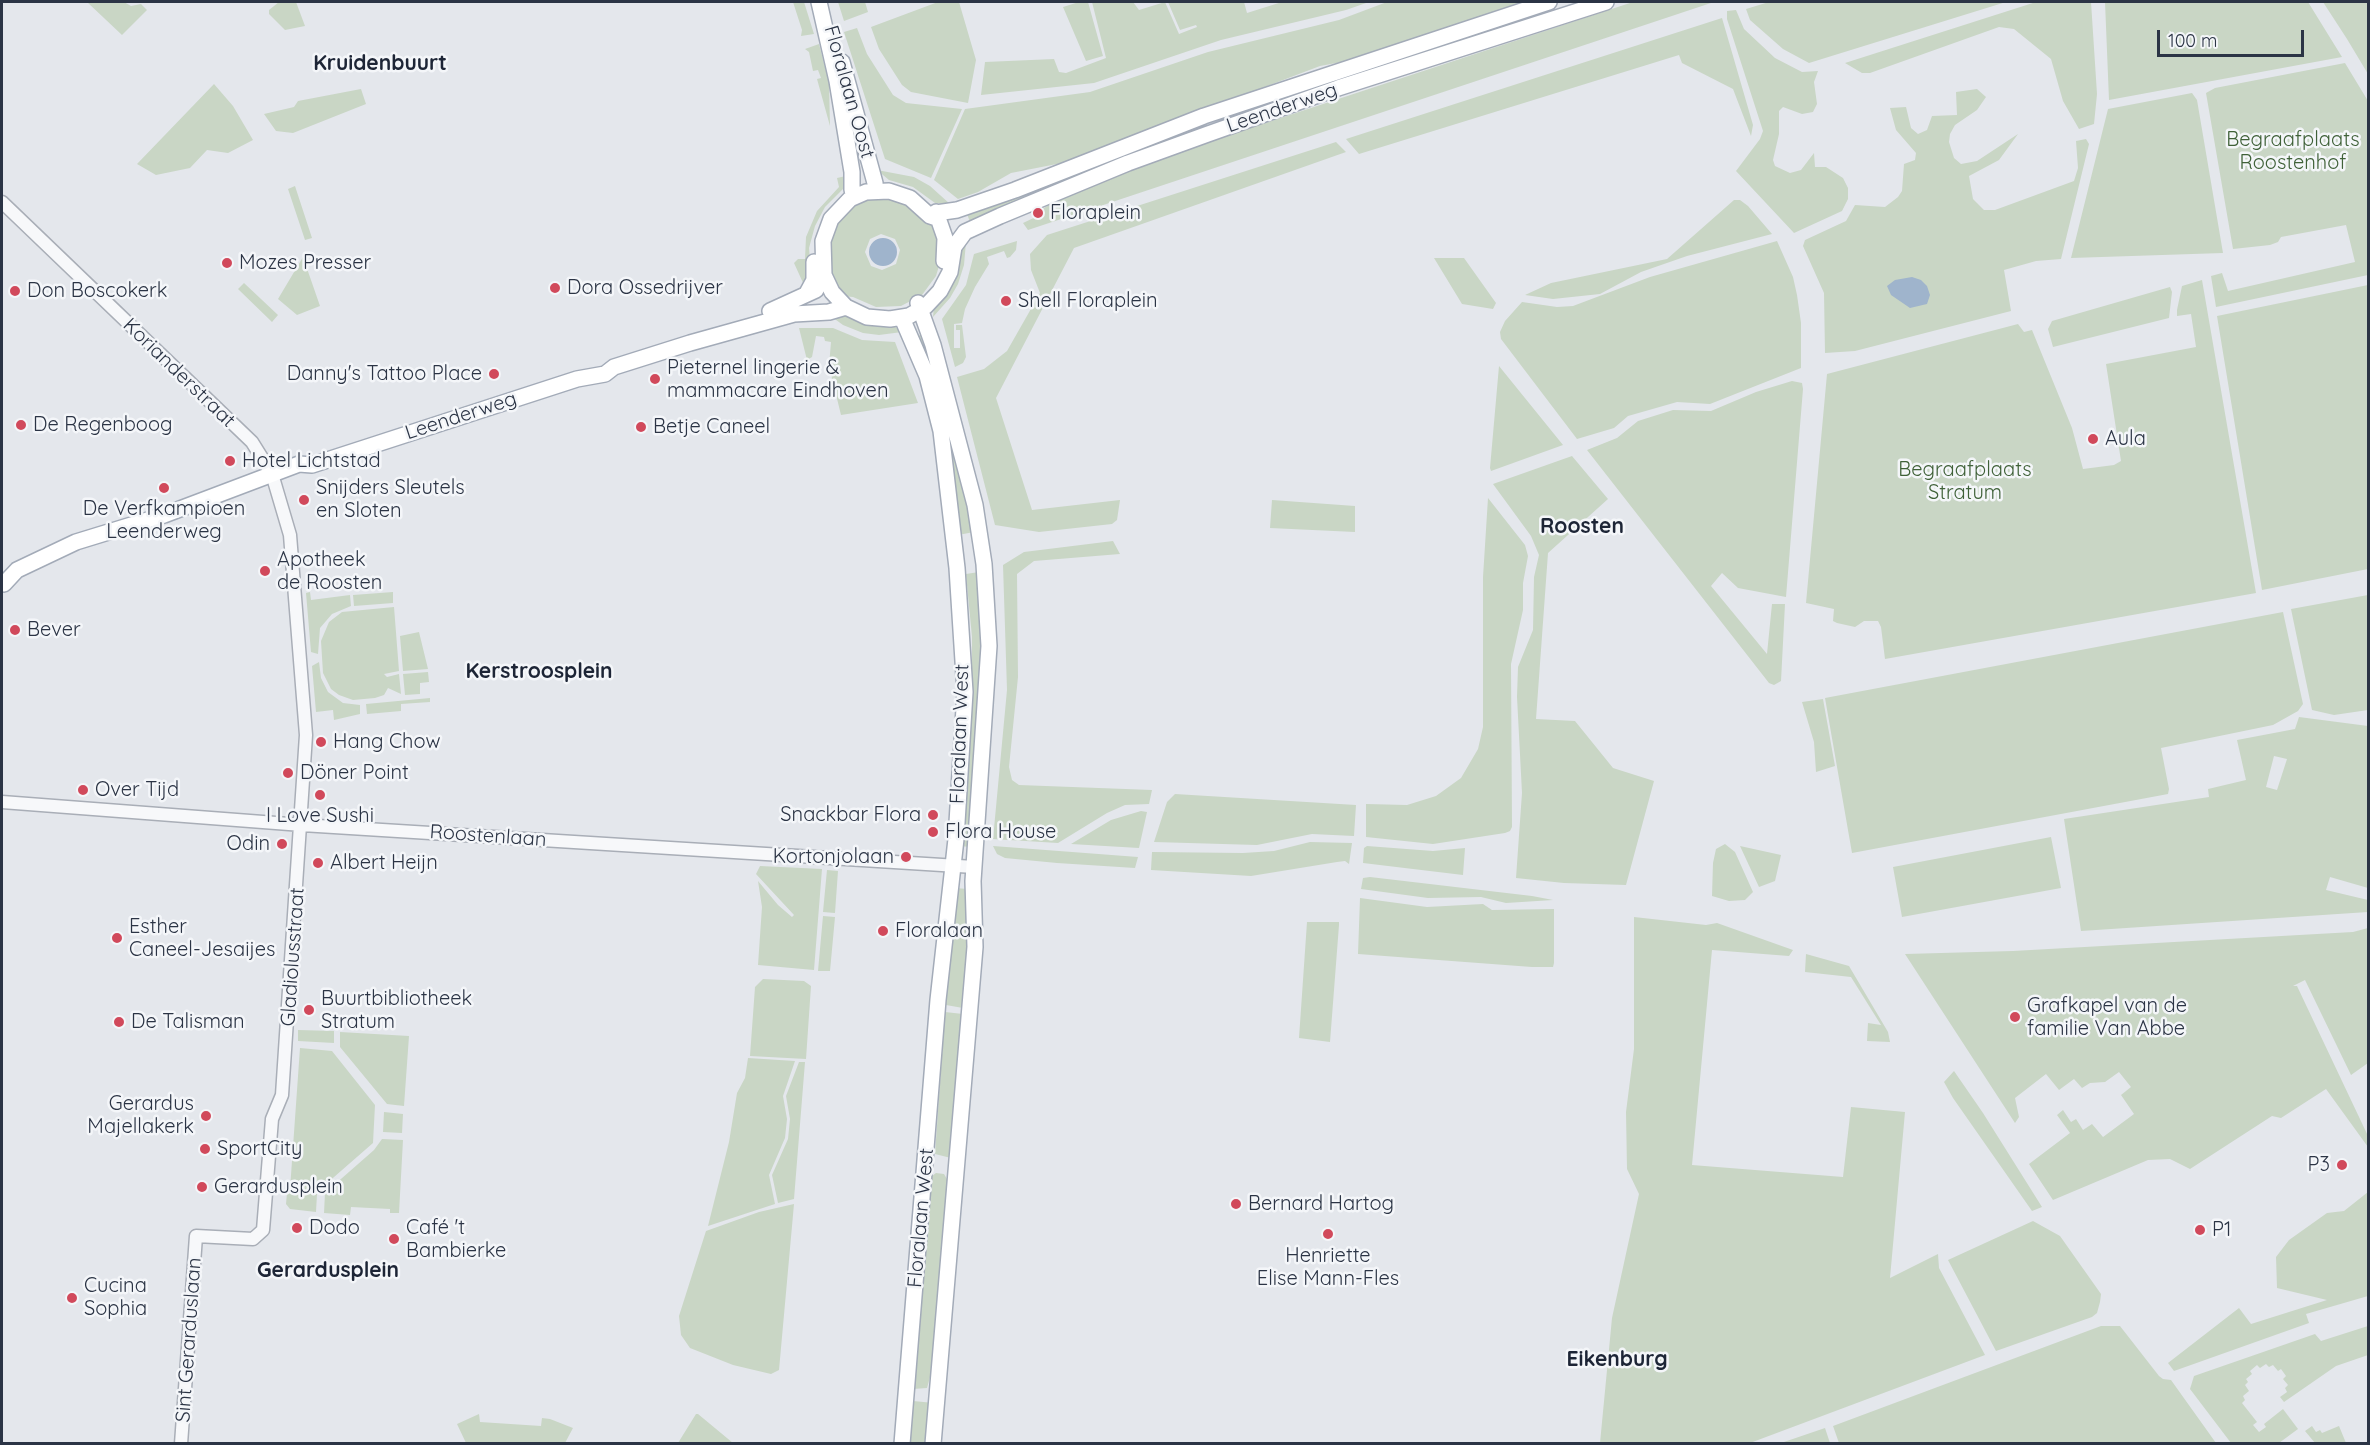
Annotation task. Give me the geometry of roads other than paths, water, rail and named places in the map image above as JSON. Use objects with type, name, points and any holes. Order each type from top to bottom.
[{"type":"main road","name":"Floralaan Oost","points":[[820,2],[837,81],[856,191]]},
{"type":"main road","name":"Floralaan Oost","points":[[820,2],[861,124],[875,183]]},
{"type":"main road","name":"Leenderweg","points":[[938,216],[1015,190],[1204,116],[1550,2]]},
{"type":"main road","name":"Leenderweg","points":[[949,243],[955,232],[966,232],[1128,163],[1338,88],[1606,2]]},
{"type":"main road","points":[[875,183],[910,191],[938,216],[949,243],[945,283],[921,306],[902,318],[867,317],[843,304],[820,278],[814,251],[818,228],[834,203],[875,183]]},
{"type":"main road","points":[[856,191],[895,192],[910,198],[930,216],[938,216]]},
{"type":"main road","name":"Leenderweg","points":[[690,343],[706,332],[789,304],[807,293],[820,278]]},
{"type":"main road","points":[[843,304],[850,302],[873,311],[889,313],[921,306]]},
{"type":"main road","name":"Leenderweg","points":[[3,584],[17,570],[76,542],[110,533],[240,488],[247,482],[273,478],[299,464],[312,465],[577,379],[598,376],[614,367],[690,343],[732,333],[782,316],[822,312],[843,304]]},
{"type":"main road","name":"Floralaan West","points":[[921,306],[975,505],[988,603],[988,689],[974,867],[975,947],[933,1443]]},
{"type":"main road","name":"Floralaan West","points":[[902,318],[927,376],[937,408],[957,568],[965,692],[961,778],[902,1443]]},
{"type":"street","name":"Korianderstraat","points":[[2,202],[252,442],[273,478],[290,535],[306,723]]},
{"type":"street","name":"Gladiolusstraat","points":[[196,1236],[247,1240],[255,1238],[263,1230],[272,1119],[283,1089],[302,825],[306,723]]},
{"type":"street","name":"Roostenlaan","points":[[2,802],[302,825],[974,867]]},
{"type":"street","name":"Sint Gerarduslaan","points":[[181,1443],[196,1236]]},
{"type":"water","points":[[883,238],[893,242],[897,252],[893,262],[883,266],[873,262],[869,252],[873,242]]},
{"type":"water","points":[[1912,277],[1921,280],[1927,286],[1930,295],[1927,304],[1910,308],[1891,295],[1887,286],[1895,280]]},
{"type":"place","name":"Floraplein","points":[[1038,213]]},
{"type":"place","name":"Mozes Presser","points":[[227,263]]},
{"type":"place","name":"Dora Ossedrijver","points":[[555,288]]},
{"type":"place","name":"Don Boscokerk","points":[[15,291]]},
{"type":"place","name":"Shell Floraplein","points":[[1006,301]]},
{"type":"place","name":"Danny's Tattoo Place","points":[[494,374]]},
{"type":"place","name":"Pieternel lingerie & mammacare Eindhoven","points":[[655,379]]},
{"type":"place","name":"De Regenboog","points":[[21,425]]},
{"type":"place","name":"Betje Caneel","points":[[641,427]]},
{"type":"place","name":"Aula","points":[[2093,439]]},
{"type":"place","name":"Hotel Lichtstad","points":[[230,461]]},
{"type":"place","name":"De Verfkampioen Leenderweg","points":[[164,488]]},
{"type":"place","name":"Snijders Sleutels en Sloten","points":[[304,500]]},
{"type":"place","name":"Apotheek de Roosten","points":[[265,571]]},
{"type":"place","name":"Bever","points":[[15,630]]},
{"type":"place","name":"Hang Chow","points":[[321,742]]},
{"type":"place","name":"Döner Point","points":[[288,773]]},
{"type":"place","name":"Over Tijd","points":[[83,790]]},
{"type":"place","name":"I Love Sushi","points":[[320,795]]},
{"type":"place","name":"Snackbar Flora","points":[[933,815]]},
{"type":"place","name":"Flora House","points":[[933,832]]},
{"type":"place","name":"Odin","points":[[282,844]]},
{"type":"place","name":"Kortonjolaan","points":[[906,857]]},
{"type":"place","name":"Albert Heijn","points":[[318,863]]},
{"type":"place","name":"Floralaan","points":[[883,931]]},
{"type":"place","name":"Esther Caneel-Jesaijes","points":[[117,938]]},
{"type":"place","name":"Buurtbibliotheek Stratum","points":[[309,1010]]},
{"type":"place","name":"Grafkapel van de familie Van Abbe","points":[[2015,1017]]},
{"type":"place","name":"De Talisman","points":[[119,1022]]},
{"type":"place","name":"Gerardus Majellakerk","points":[[206,1116]]},
{"type":"place","name":"SportCity","points":[[205,1149]]},
{"type":"place","name":"P3","points":[[2342,1165]]},
{"type":"place","name":"Gerardusplein","points":[[202,1187]]},
{"type":"place","name":"Bernard Hartog","points":[[1236,1204]]},
{"type":"place","name":"Dodo","points":[[297,1228]]},
{"type":"place","name":"P1","points":[[2200,1230]]},
{"type":"place","name":"Henriette Elise Mann-Fles","points":[[1328,1234]]},
{"type":"place","name":"Café 't Bambierke","points":[[394,1239]]},
{"type":"place","name":"Cucina Sophia","points":[[72,1298]]},
{"type":"district","name":"Kruidenbuurt","points":[[380,64]]},
{"type":"district","name":"Roosten","points":[[1582,527]]},
{"type":"district","name":"Kerstroosplein","points":[[539,672]]},
{"type":"district","name":"Gerardusplein","points":[[328,1271]]},
{"type":"district","name":"Eikenburg","points":[[1617,1360]]},
{"type":"park label","name":"Begraafplaats Roostenhof","points":[[2293,152]]},
{"type":"park label","name":"Begraafplaats Stratum","points":[[1965,482]]}]
